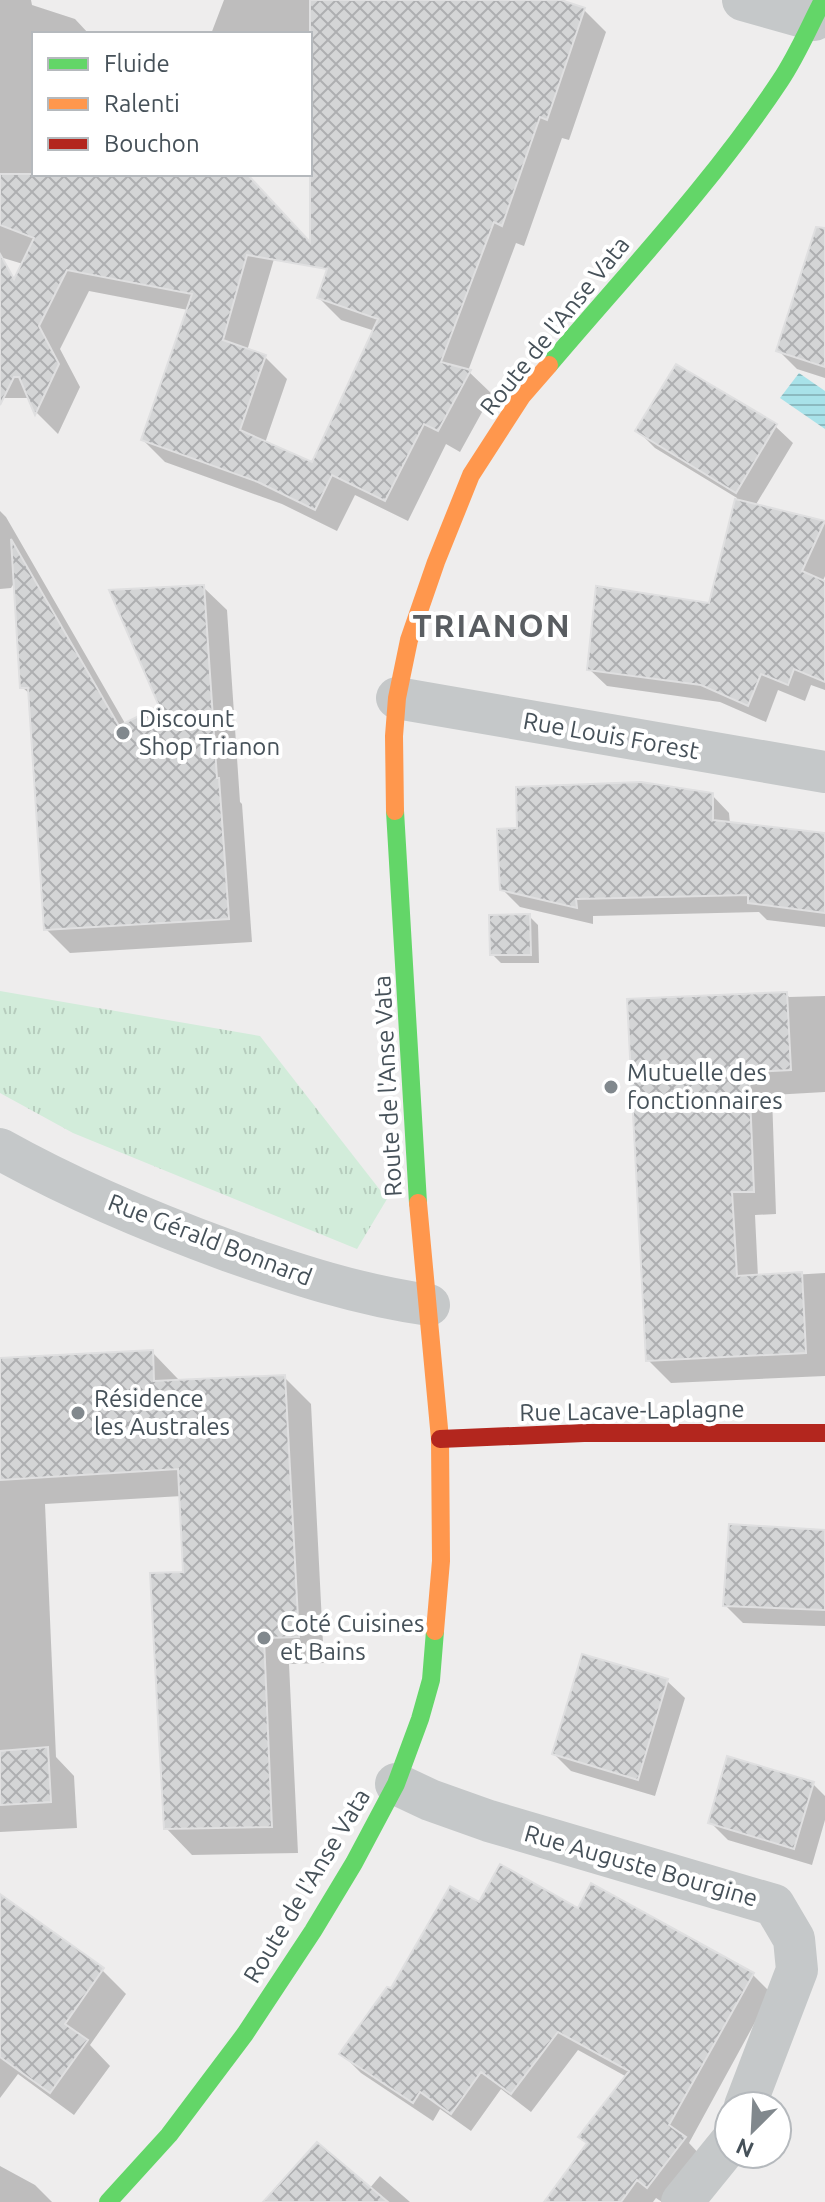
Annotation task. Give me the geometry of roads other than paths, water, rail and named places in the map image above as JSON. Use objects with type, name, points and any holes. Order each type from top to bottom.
[{"type":"main road","name":"Route de l'Anse Vata","points":[[108,2202],[169,2135],[245,2034],[346,1876],[396,1784],[431,1680],[441,1561],[440,1439],[415,1177],[395,805],[397,698],[409,640],[471,475],[522,396],[668,226],[743,133],[782,78],[818,10]]},
{"type":"main road","name":"Rue Lacave-Laplagne","points":[[440,1439],[475,1436],[825,1433]]},
{"type":"street","points":[[743,0],[818,10]]},
{"type":"street","name":"Rue Louis Forest","points":[[397,698],[825,772]]},
{"type":"street","name":"Rue Gérald Bonnard","points":[[0,1149],[50,1177],[166,1228],[307,1279],[383,1298],[429,1305]]},
{"type":"street","name":"Rue Auguste Bourgine","points":[[396,1784],[489,1821],[774,1905],[794,1939],[797,1970],[751,2090]]},
{"type":"street","points":[[682,2202],[713,2164]]},
{"type":"water","points":[[799,373],[825,391],[825,429],[780,398]]},
{"type":"place","name":"Discount Shop Trianon","points":[[123,733]]},
{"type":"place","name":"Mutuelle des fonctionnaires","points":[[611,1087]]},
{"type":"place","name":"Résidence les Australes","points":[[78,1413]]},
{"type":"place","name":"Coté Cuisines et Bains","points":[[264,1638]]},
{"type":"district","name":"TRIANON","points":[[492,626]]}]
